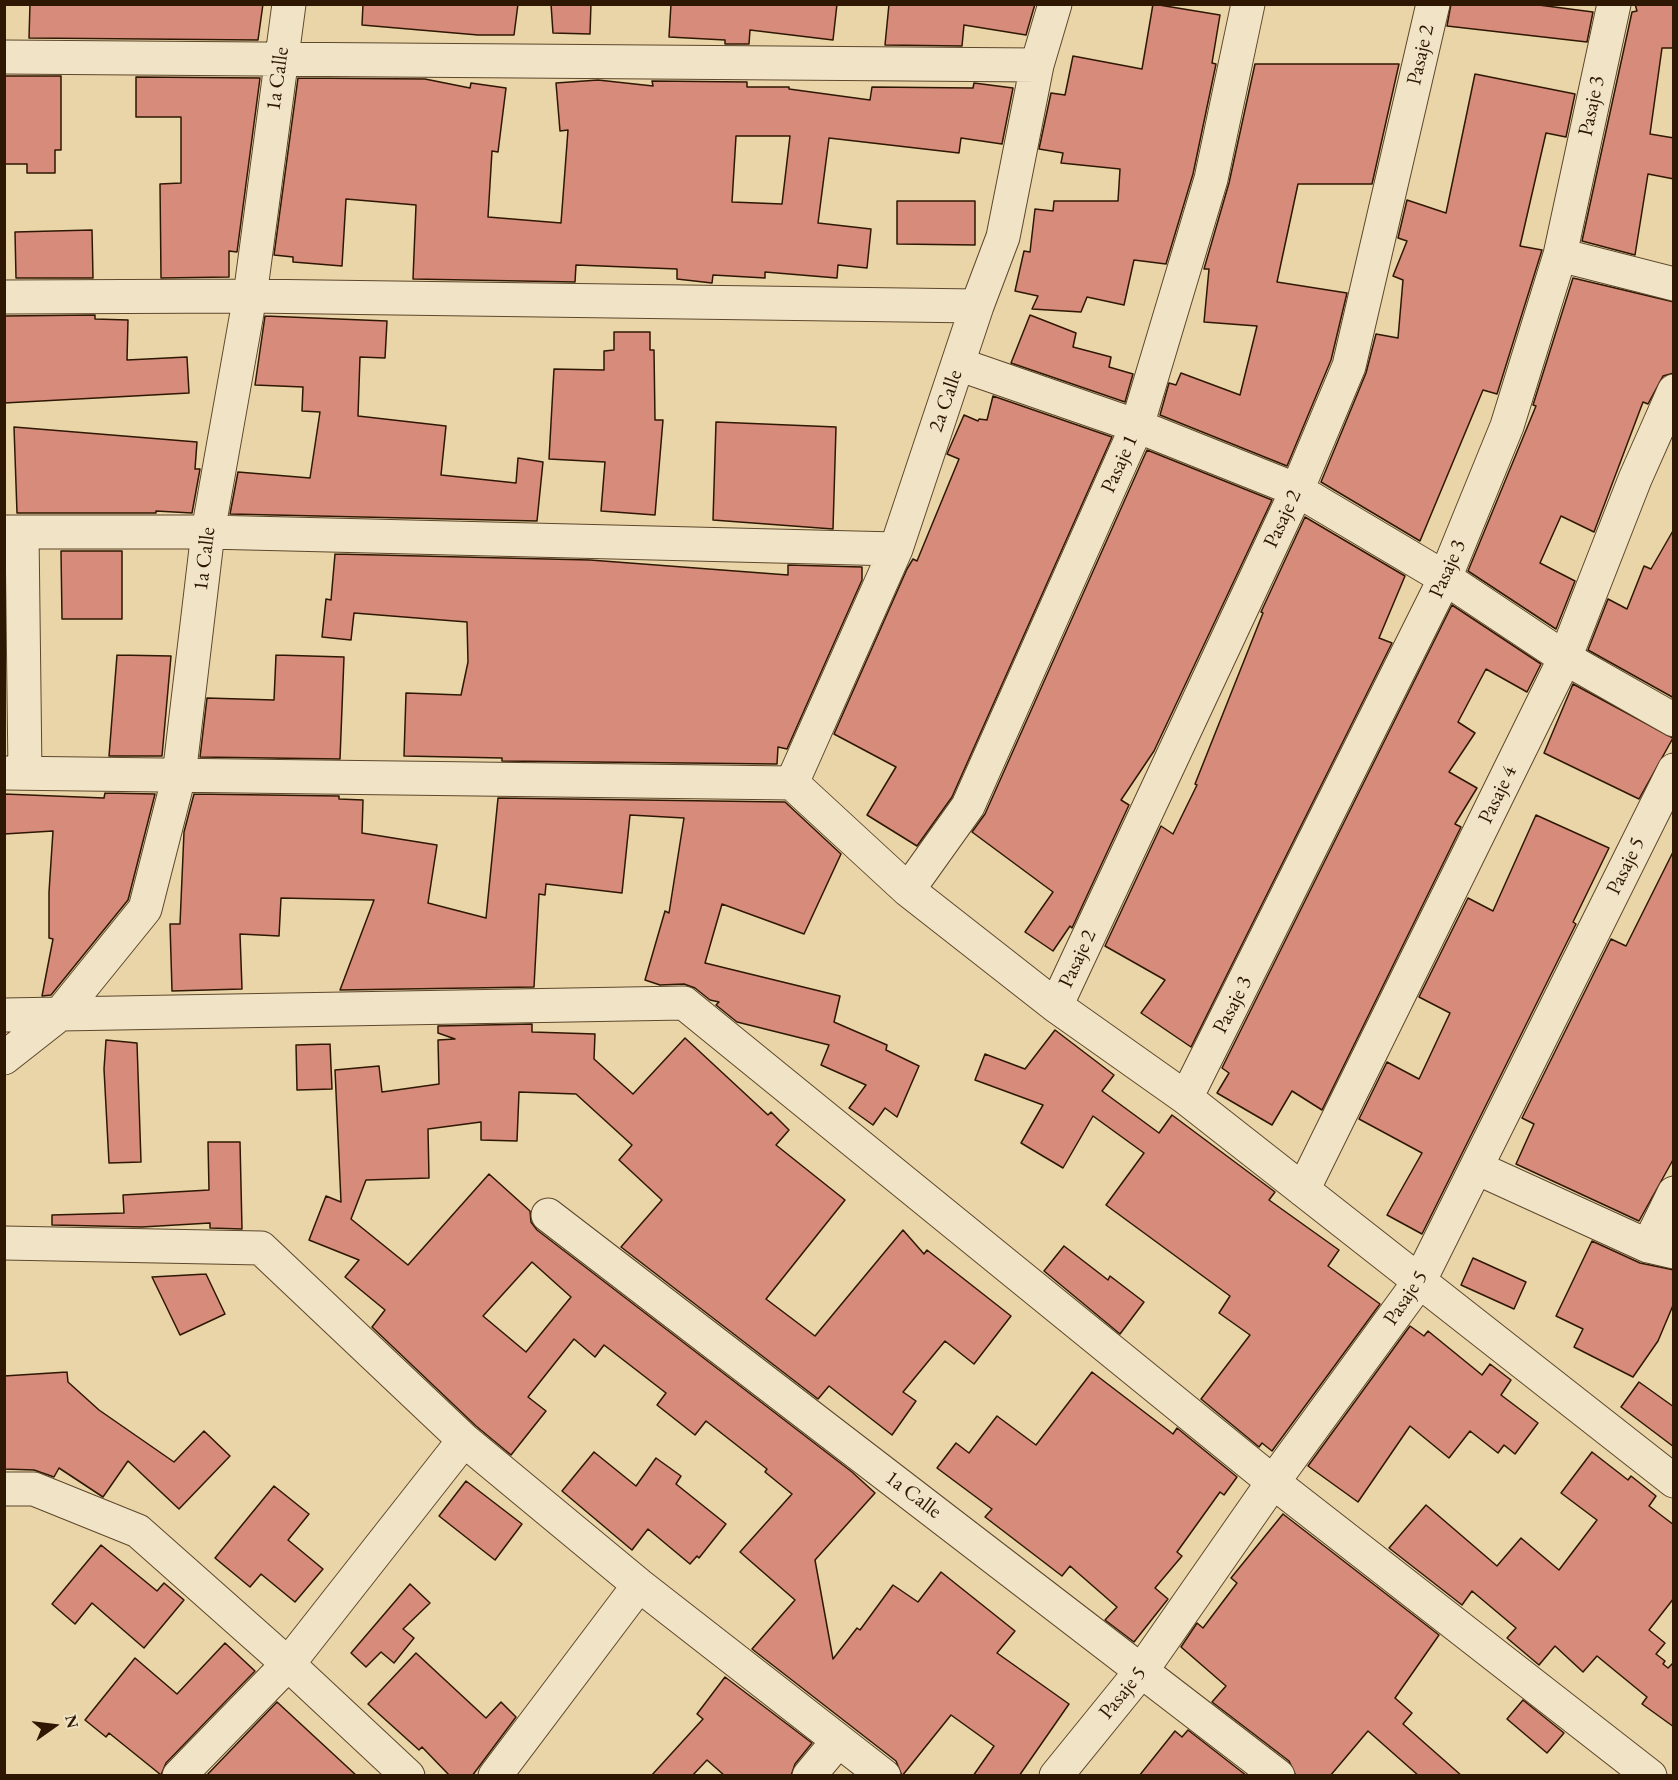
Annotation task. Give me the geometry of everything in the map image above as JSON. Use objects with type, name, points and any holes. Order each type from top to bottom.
[{"type":"street","name":"1a Calle","points":[[4,1058],[60,1014],[145,909],[179,776],[208,532],[250,296],[289,4]]},
{"type":"street","name":"2a Calle","points":[[792,783],[896,549],[977,306],[1003,237],[1037,65],[1055,4]]},
{"type":"street","name":"Pasaje 1","points":[[908,890],[968,806],[1137,426],[1211,179],[1248,4]]},
{"type":"street","name":"Pasaje 2","points":[[1056,1006],[1297,490],[1349,366],[1433,4]]},
{"type":"street","name":"Pasaje 3","points":[[1186,1098],[1446,578],[1507,426],[1560,255],[1614,4]]},
{"type":"street","points":[[4,57],[1037,65]]},
{"type":"street","points":[[1560,255],[1674,284]]},
{"type":"street","points":[[4,297],[250,296],[977,306]]},
{"type":"street","points":[[958,364],[1137,426],[1297,490],[1446,578],[1565,658],[1674,720]]},
{"type":"street","name":"Pasaje 4","points":[[1303,1190],[1565,658],[1635,479],[1674,391]]},
{"type":"street","points":[[896,549],[208,532],[13,532],[15,773],[792,783],[908,890],[1056,1006],[1186,1098],[1674,1482]]},
{"type":"street","name":"Pasaje 5","points":[[1056,1776],[1142,1670],[1273,1482],[1419,1282],[1674,770]]},
{"type":"street","points":[[4,1015],[684,1003],[1273,1482],[1650,1776]]},
{"type":"street","points":[[1477,1168],[1661,1249],[1674,1193]]},
{"type":"street","name":"1a Calle","points":[[548,1215],[1278,1776]]},
{"type":"street","points":[[4,1243],[261,1248],[464,1440],[639,1585],[884,1776]]},
{"type":"street","points":[[179,1776],[288,1664],[464,1440]]},
{"type":"street","points":[[4,1489],[34,1489],[138,1531],[288,1664],[408,1776]]},
{"type":"street","points":[[495,1776],[639,1585]]},
{"type":"street","points":[[809,1776],[838,1741]]},
{"type":"building","points":[[30,4],[263,4],[258,40],[29,38]]},
{"type":"building","points":[[363,4],[518,4],[514,35],[478,35],[362,25]]},
{"type":"building","points":[[551,4],[591,4],[590,34],[553,33]]},
{"type":"building","points":[[671,4],[837,4],[833,40],[750,30],[749,44],[725,44],[725,40],[669,37]]},
{"type":"building","points":[[889,4],[1035,4],[1026,35],[964,25],[962,46],[885,45]]},
{"type":"building","points":[[1153,4],[1220,15],[1212,63],[1216,64],[1193,174],[1166,264],[1134,260],[1124,305],[1087,297],[1081,312],[1032,309],[1038,296],[1015,291],[1024,251],[1030,252],[1035,209],[1053,211],[1054,201],[1118,201],[1120,169],[1061,163],[1063,153],[1039,149],[1051,93],[1065,95],[1073,56],[1142,69]]},
{"type":"building","points":[[1451,4],[1531,4],[1593,12],[1587,42],[1447,26]]},
{"type":"building","points":[[1635,4],[1674,4],[1674,48],[1662,48],[1650,134],[1674,138],[1674,179],[1648,174],[1635,255],[1582,241],[1632,12],[1637,11]]},
{"type":"building","points":[[1255,64],[1399,64],[1372,184],[1298,184],[1277,282],[1347,293],[1331,360],[1287,466],[1160,415],[1169,383],[1176,385],[1181,373],[1240,395],[1257,326],[1204,322],[1209,269],[1204,269],[1229,183]]},
{"type":"building","points":[[1475,74],[1575,94],[1566,137],[1546,133],[1520,246],[1542,250],[1497,394],[1483,390],[1420,541],[1321,482],[1366,373],[1376,334],[1398,338],[1403,280],[1393,276],[1407,241],[1398,238],[1407,200],[1446,213]]},
{"type":"building","points":[[4,76],[61,76],[61,150],[55,150],[55,173],[27,173],[27,164],[4,164]]},
{"type":"building","points":[[136,77],[260,78],[237,252],[229,251],[229,277],[161,278],[160,184],[181,183],[181,117],[136,117]]},
{"type":"building","points":[[298,78],[425,79],[470,88],[471,83],[506,88],[498,152],[492,151],[488,217],[561,223],[568,130],[560,131],[556,83],[598,80],[653,86],[652,81],[747,82],[747,87],[789,87],[789,89],[870,100],[872,87],[973,88],[974,83],[1013,88],[1002,144],[961,138],[959,153],[829,138],[818,223],[871,229],[867,268],[838,265],[837,278],[765,272],[765,278],[713,275],[712,283],[677,279],[677,269],[576,265],[575,282],[413,279],[416,205],[346,199],[342,266],[293,262],[293,257],[274,255]],"holes":[[[736,136],[790,136],[782,204],[732,202]]]},
{"type":"building","points":[[897,201],[975,201],[975,245],[897,244]]},
{"type":"building","points":[[92,230],[93,278],[16,278],[15,232]]},
{"type":"building","points":[[1573,278],[1674,302],[1674,373],[1663,376],[1648,404],[1643,402],[1594,532],[1561,516],[1540,563],[1575,581],[1556,629],[1468,571],[1536,406],[1533,405]]},
{"type":"building","points":[[95,315],[95,319],[128,320],[127,360],[187,357],[189,393],[4,403],[4,316]]},
{"type":"building","points":[[1030,315],[1076,333],[1073,347],[1111,357],[1109,367],[1133,374],[1125,402],[1011,363]]},
{"type":"building","points":[[265,316],[387,321],[385,358],[360,357],[358,416],[446,426],[441,475],[516,483],[518,458],[543,462],[537,521],[230,514],[238,472],[310,478],[320,412],[302,411],[303,387],[255,385]]},
{"type":"building","points":[[614,332],[650,332],[650,350],[654,350],[655,420],[663,420],[655,515],[601,511],[605,462],[549,459],[554,369],[604,370],[604,351],[614,350]]},
{"type":"building","points":[[993,396],[1112,437],[952,797],[917,846],[867,815],[896,767],[834,734],[907,569],[913,559],[917,561],[959,459],[947,454],[964,415],[978,421],[979,419],[987,420]]},
{"type":"building","points":[[716,422],[836,427],[833,529],[713,520]]},
{"type":"building","points":[[14,427],[197,442],[195,469],[200,469],[192,513],[156,511],[156,513],[17,513]]},
{"type":"building","points":[[1147,450],[1272,500],[1154,751],[1121,800],[1129,805],[1072,928],[1070,926],[1053,951],[1025,932],[1053,892],[972,832],[985,814]]},
{"type":"building","points":[[1305,517],[1405,576],[1379,638],[1392,643],[1191,1047],[1141,1013],[1165,980],[1105,946],[1161,826],[1173,834],[1197,785],[1195,784],[1263,613],[1261,612]]},
{"type":"building","points":[[1674,529],[1674,698],[1588,650],[1608,599],[1627,609],[1644,566],[1651,569]]},
{"type":"building","points":[[61,551],[122,551],[122,619],[62,619]]},
{"type":"building","points":[[335,554],[590,560],[788,575],[788,565],[862,567],[862,580],[787,749],[778,747],[777,764],[502,761],[502,758],[404,756],[406,693],[461,695],[468,662],[467,622],[354,613],[351,640],[322,637],[326,599],[331,600]]},
{"type":"building","points":[[1452,605],[1541,664],[1527,692],[1486,669],[1458,722],[1475,733],[1449,772],[1477,788],[1455,824],[1461,827],[1322,1110],[1292,1091],[1272,1125],[1217,1093],[1229,1073],[1222,1068]]},
{"type":"building","points":[[117,655],[171,656],[162,756],[109,756]]},
{"type":"building","points":[[276,655],[344,657],[340,759],[200,757],[207,698],[274,700]]},
{"type":"building","points":[[1573,684],[1673,738],[1639,799],[1544,753]]},
{"type":"building","points":[[105,793],[155,794],[128,900],[51,995],[42,996],[53,939],[49,938],[49,892],[53,831],[4,834],[4,794],[104,798]]},
{"type":"building","points":[[194,794],[339,796],[339,799],[363,800],[362,833],[437,845],[428,903],[486,918],[498,798],[785,802],[841,854],[804,934],[722,904],[705,963],[840,996],[834,1022],[887,1045],[886,1050],[919,1066],[897,1117],[885,1108],[873,1125],[849,1108],[866,1085],[821,1065],[829,1045],[737,1022],[716,1005],[719,1002],[710,1000],[695,988],[684,984],[660,985],[645,980],[665,911],[669,913],[684,818],[630,815],[622,893],[546,884],[545,895],[539,894],[534,987],[340,990],[374,900],[281,898],[279,936],[240,934],[242,989],[172,991],[170,924],[180,924],[184,832]]},
{"type":"building","points":[[1536,815],[1609,848],[1573,922],[1576,924],[1422,1234],[1387,1215],[1422,1153],[1359,1119],[1387,1062],[1419,1079],[1450,1013],[1419,997],[1468,898],[1493,911]]},
{"type":"building","points":[[1674,850],[1674,1158],[1639,1221],[1516,1164],[1534,1124],[1522,1118],[1611,939],[1626,946]]},
{"type":"building","points":[[532,1024],[532,1032],[595,1034],[594,1059],[633,1094],[685,1038],[768,1115],[771,1112],[789,1130],[776,1145],[845,1200],[766,1299],[815,1336],[903,1230],[924,1254],[927,1250],[1011,1316],[974,1364],[945,1341],[903,1392],[916,1401],[892,1435],[829,1386],[818,1399],[621,1247],[662,1200],[619,1160],[632,1145],[576,1094],[519,1092],[517,1141],[481,1140],[481,1122],[428,1129],[429,1178],[366,1180],[351,1219],[408,1265],[489,1174],[530,1211],[531,1222],[537,1230],[852,1472],[875,1493],[815,1560],[833,1659],[857,1628],[860,1630],[893,1585],[918,1602],[941,1572],[1015,1631],[997,1653],[1069,1704],[1019,1776],[973,1776],[994,1746],[951,1715],[902,1776],[896,1761],[752,1649],[795,1600],[740,1552],[792,1494],[765,1472],[767,1469],[706,1421],[695,1435],[657,1405],[666,1393],[604,1345],[595,1357],[574,1339],[528,1397],[546,1411],[511,1455],[476,1426],[372,1327],[385,1310],[345,1277],[359,1260],[309,1240],[326,1196],[341,1202],[335,1070],[379,1066],[382,1092],[439,1084],[438,1040],[455,1039],[438,1033],[438,1026]],"holes":[[[532,1262],[571,1297],[526,1352],[483,1316]]]},
{"type":"building","points":[[1055,1030],[1114,1075],[1102,1091],[1159,1133],[1172,1115],[1275,1192],[1269,1200],[1339,1250],[1328,1266],[1380,1304],[1272,1451],[1262,1443],[1259,1447],[1201,1399],[1250,1335],[1219,1313],[1230,1296],[1106,1205],[1144,1153],[1093,1116],[1063,1168],[1021,1143],[1043,1105],[975,1080],[985,1054],[1025,1069]]},
{"type":"building","points":[[106,1040],[137,1043],[141,1162],[109,1163],[104,1069]]},
{"type":"building","points":[[330,1044],[332,1089],[297,1090],[296,1045]]},
{"type":"building","points":[[208,1142],[240,1142],[242,1229],[210,1228],[210,1223],[142,1227],[52,1225],[52,1215],[124,1213],[123,1195],[209,1190]]},
{"type":"building","points":[[1592,1241],[1640,1263],[1674,1270],[1674,1303],[1658,1341],[1633,1377],[1574,1347],[1583,1329],[1556,1316]]},
{"type":"building","points":[[1064,1246],[1108,1280],[1110,1276],[1144,1302],[1120,1334],[1044,1271]]},
{"type":"building","points":[[1473,1258],[1526,1282],[1514,1309],[1461,1285]]},
{"type":"building","points":[[206,1274],[225,1314],[180,1335],[152,1277]]},
{"type":"building","points":[[1410,1326],[1424,1336],[1428,1331],[1482,1375],[1490,1364],[1511,1380],[1501,1395],[1538,1423],[1515,1454],[1504,1445],[1498,1453],[1470,1431],[1449,1458],[1410,1426],[1358,1502],[1308,1466]]},
{"type":"building","points":[[67,1372],[68,1382],[99,1410],[174,1462],[204,1431],[230,1456],[179,1509],[128,1461],[103,1497],[59,1468],[54,1477],[34,1470],[4,1469],[4,1376]]},
{"type":"building","points":[[1092,1372],[1173,1434],[1177,1428],[1237,1477],[1224,1495],[1220,1492],[1177,1552],[1182,1556],[1155,1588],[1168,1599],[1134,1642],[1105,1620],[1117,1607],[1070,1566],[1062,1576],[985,1517],[992,1509],[937,1468],[956,1443],[969,1453],[997,1416],[1036,1445]]},
{"type":"building","points":[[1639,1382],[1674,1407],[1674,1447],[1621,1407]]},
{"type":"building","points":[[594,1452],[636,1486],[656,1458],[681,1476],[676,1484],[726,1524],[699,1558],[697,1556],[690,1564],[648,1529],[632,1550],[562,1491]]},
{"type":"building","points":[[1592,1452],[1628,1480],[1631,1476],[1656,1496],[1649,1506],[1674,1525],[1674,1598],[1649,1630],[1665,1643],[1656,1654],[1665,1661],[1663,1664],[1668,1668],[1674,1662],[1674,1727],[1642,1704],[1647,1697],[1597,1656],[1583,1672],[1555,1646],[1539,1665],[1507,1638],[1516,1628],[1472,1591],[1462,1605],[1389,1548],[1426,1505],[1497,1566],[1521,1538],[1559,1570],[1597,1520],[1561,1493]]},
{"type":"building","points":[[466,1481],[522,1524],[495,1560],[439,1516]]},
{"type":"building","points":[[274,1486],[309,1514],[288,1540],[323,1569],[295,1602],[261,1574],[250,1587],[215,1558]]},
{"type":"building","points":[[1283,1514],[1439,1635],[1395,1698],[1412,1713],[1403,1724],[1462,1776],[1419,1776],[1368,1731],[1330,1776],[1296,1776],[1289,1761],[1212,1702],[1226,1686],[1181,1647],[1197,1623],[1203,1628],[1237,1583],[1231,1578]]},
{"type":"building","points":[[101,1545],[157,1591],[164,1583],[184,1600],[144,1648],[92,1603],[75,1624],[52,1604]]},
{"type":"building","points":[[410,1584],[430,1603],[403,1629],[414,1638],[394,1663],[381,1652],[366,1667],[351,1653]]},
{"type":"building","points":[[225,1643],[255,1671],[166,1763],[161,1775],[109,1733],[106,1737],[85,1720],[135,1658],[177,1694]]},
{"type":"building","points":[[416,1653],[486,1718],[501,1702],[516,1717],[472,1776],[450,1776],[422,1747],[419,1750],[368,1704]]},
{"type":"building","points":[[725,1677],[812,1743],[795,1764],[791,1776],[725,1776],[707,1760],[692,1776],[651,1776],[703,1719],[697,1714]]},
{"type":"building","points":[[1523,1700],[1564,1733],[1547,1753],[1507,1719]]},
{"type":"building","points":[[277,1702],[357,1776],[206,1776]]},
{"type":"building","points":[[1188,1730],[1247,1776],[1139,1776],[1175,1731],[1182,1737]]}]
